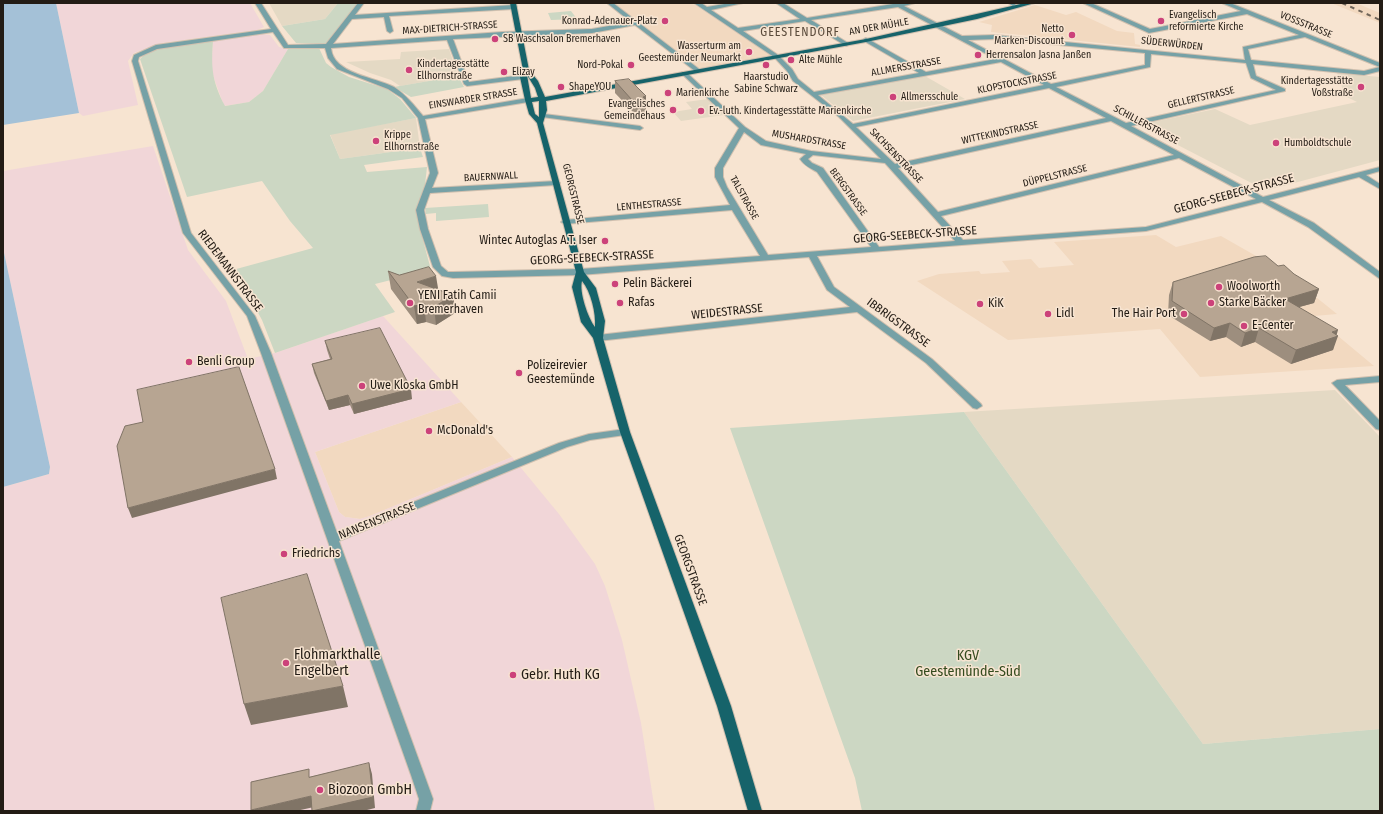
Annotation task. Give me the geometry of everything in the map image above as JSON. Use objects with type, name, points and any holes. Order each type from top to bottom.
[{"type":"main road","name":"AN DER MÜHLE","points":[[939,26],[989,13],[1013,3]]},
{"type":"main road","name":"AN DER MÜHLE","points":[[528,100],[846,44],[939,26],[1032,3]]},
{"type":"main road","name":"GEORGSTRASSE","points":[[514,5],[518,34],[526,70],[532,76],[541,97],[542,120],[565,222],[580,272],[592,288],[600,321],[598,338]]},
{"type":"main road","points":[[523,77],[526,70]]},
{"type":"main road","name":"GEORGSTRASSE","points":[[523,77],[532,114],[542,120]]},
{"type":"main road","name":"GEORGSTRASSE","points":[[580,272],[576,287],[586,322],[598,338],[625,432],[724,706],[755,811]]},
{"type":"street","points":[[258,3],[274,30]]},
{"type":"street","points":[[361,3],[328,46],[329,54],[339,68],[390,88],[404,97],[421,118],[434,167],[434,173],[428,191]]},
{"type":"street","points":[[419,3],[422,13]]},
{"type":"street","points":[[610,3],[697,70]]},
{"type":"street","name":"SACHSENSTRASSE","points":[[697,3],[776,56],[790,70],[795,80],[852,126],[884,161],[893,167],[961,243]]},
{"type":"street","points":[[705,9],[740,3]]},
{"type":"street","points":[[779,3],[846,44]]},
{"type":"street","points":[[738,30],[808,20],[897,4],[912,3]]},
{"type":"street","points":[[1086,3],[1149,31],[1248,12]]},
{"type":"street","name":"VOSSSTRASSE","points":[[1225,3],[1380,64]]},
{"type":"street","name":"SCHILLERSTRASSE","points":[[897,4],[1312,226],[1380,276]]},
{"type":"street","points":[[350,17],[422,13],[514,5]]},
{"type":"street","points":[[386,15],[390,31]]},
{"type":"street","name":"MAX-DIETRICH-STRASSE","points":[[274,30],[286,47],[592,31],[636,23]]},
{"type":"street","name":"RIEDEMANNSTRASSE","points":[[274,30],[156,47],[136,56],[135,61],[187,233],[251,316],[333,539]]},
{"type":"street","points":[[1249,62],[1245,48],[1307,35]]},
{"type":"street","name":"SÜDERWÜRDEN","points":[[961,38],[994,37],[1364,73],[1380,69]]},
{"type":"street","points":[[450,39],[467,84],[523,77]]},
{"type":"street","points":[[866,40],[924,74]]},
{"type":"street","name":"KLOPSTOCKSTRASSE","points":[[852,126],[1148,66],[1148,52]]},
{"type":"street","name":"ALLMERSSTRASSE","points":[[814,94],[1001,60]]},
{"type":"street","name":"GELLERTSTRASSE","points":[[1123,126],[1283,90],[1253,77],[1249,62]]},
{"type":"street","name":"MUSHARDSTRASSE","points":[[684,72],[743,128],[764,143],[811,153],[884,161]]},
{"type":"street","name":"EINSWARDER STRASSE","points":[[421,118],[528,100]]},
{"type":"street","name":"WITTEKINDSTRASSE","points":[[893,167],[1111,119]]},
{"type":"street","points":[[542,120],[640,128]]},
{"type":"street","name":"TALSTRASSE","points":[[743,128],[719,168],[719,177],[723,187],[765,258]]},
{"type":"street","name":"BERGSTRASSE","points":[[811,153],[804,159],[808,165],[820,170],[877,250]]},
{"type":"street","name":"DÜPPELSTRASSE","points":[[936,215],[1179,156]]},
{"type":"street","name":"GEORG-SEEBECK-STRASSE","points":[[428,191],[420,210],[424,229],[437,267],[445,274],[468,275],[580,272],[1146,229],[1380,169]]},
{"type":"street","points":[[1360,174],[1380,187]]},
{"type":"street","name":"BAUERNWALL","points":[[428,191],[556,183]]},
{"type":"street","name":"LENTHESTRASSE","points":[[565,222],[670,214],[735,207]]},
{"type":"street","name":"IBBRIGSTRASSE","points":[[812,254],[830,288],[929,361],[977,406]]},
{"type":"street","name":"WEIDESTRASSE","points":[[598,338],[858,309]]},
{"type":"street","points":[[1380,379],[1337,383],[1380,428]]},
{"type":"street","name":"NANSENSTRASSE","points":[[423,811],[426,799],[333,539],[563,445],[589,437],[625,432]]},
{"type":"shaded area","points":[[56,3],[250,3],[264,27],[257,30],[162,43],[134,53],[128,61],[138,105],[83,116],[79,113]]},
{"type":"shaded area","points":[[269,3],[338,3],[325,19],[282,26]]},
{"type":"shaded area","points":[[612,3],[692,3],[772,56],[698,69]]},
{"type":"shaded area","points":[[1331,3],[1356,3],[1380,13],[1380,23]]},
{"type":"shaded area","points":[[1035,5],[1066,15],[1076,12],[1117,31],[1134,33],[1135,44],[1140,45],[1140,47],[991,32],[992,25],[979,22]]},
{"type":"shaded area","points":[[263,34],[270,35],[279,47],[288,49],[263,91],[249,102],[224,106],[211,70],[213,41]]},
{"type":"shaded area","name":"Kindertagesstätte Ellhornstraße","points":[[449,49],[458,76],[400,86],[391,80],[370,73],[346,62],[400,59],[401,52]]},
{"type":"shaded area","name":"Humboldtschule","points":[[1337,73],[1380,77],[1380,160],[1268,190],[1263,189],[1139,125],[1215,109],[1250,125],[1357,102],[1345,96]]},
{"type":"shaded area","name":"Allmersschule","points":[[925,76],[965,99],[853,121],[821,95]]},
{"type":"shaded area","name":"Ev.-luth. Kindertagesstätte Marienkirche","points":[[708,99],[724,115],[681,121],[673,112],[692,109],[686,102]]},
{"type":"shaded area","name":"Krippe Ellhornstraße","points":[[416,118],[420,148],[340,159],[330,134]]},
{"type":"shaded area","points":[[153,146],[188,250],[226,301],[248,359],[275,353],[383,316],[461,402],[315,452],[339,512],[345,517],[360,519],[370,516],[512,457],[559,514],[595,564],[605,586],[622,640],[641,723],[655,811],[3,811],[3,487],[49,474],[50,467],[3,248],[3,171]]},
{"type":"shaded area","points":[[1156,235],[1176,247],[1221,236],[1286,273],[1337,314],[1314,316],[1374,366],[1200,377],[1160,329],[1008,340],[917,281],[939,274],[979,271],[981,274],[1010,272],[1002,261],[1031,259],[1039,268],[1074,265],[1054,242]]},
{"type":"shaded area","points":[[1335,390],[1380,437],[1380,729],[1203,744],[964,412]]},
{"type":"shaded area","points":[[461,402],[512,457],[370,516],[360,519],[345,517],[339,512],[315,452]]},
{"type":"green space","points":[[338,3],[358,3],[326,44],[296,43],[282,26],[325,19]]},
{"type":"green space","points":[[571,11],[577,19],[551,20],[548,13]]},
{"type":"green space","points":[[213,41],[213,74],[217,89],[225,106],[249,102],[263,91],[288,49],[319,48],[326,63],[331,67],[349,77],[387,89],[400,99],[416,118],[330,135],[340,159],[420,148],[423,157],[364,165],[367,172],[427,167],[420,229],[431,270],[375,284],[395,312],[275,353],[262,320],[249,296],[229,271],[313,248],[290,221],[262,181],[187,197],[140,59],[146,53],[153,50]]},
{"type":"green space","points":[[458,76],[464,87],[411,97],[394,87]]},
{"type":"green space","points":[[488,204],[489,217],[436,221],[436,213],[426,214],[425,208]]},
{"type":"green space","name":"KGV Geestemünde-Süd","points":[[964,412],[1203,744],[1380,729],[1380,811],[862,811],[855,778],[730,428]]},
{"type":"water","points":[[3,3],[56,3],[79,113],[3,125]]},
{"type":"water","points":[[3,248],[50,467],[49,474],[3,487]]},
{"type":"building","points":[[629,79],[646,96],[643,97],[646,100],[632,100],[615,81]]},
{"type":"building","name":"E-Center","points":[[1266,256],[1278,266],[1284,265],[1294,274],[1319,289],[1285,299],[1338,330],[1332,332],[1338,336],[1296,350],[1259,328],[1245,333],[1230,323],[1214,328],[1172,301],[1173,282],[1254,257]]},
{"type":"building","points":[[429,267],[436,276],[417,282],[453,295],[434,307],[424,304],[414,306],[388,271],[399,275]]},
{"type":"building","name":"Uwe Kloska GmbH","points":[[380,328],[411,389],[352,404],[348,395],[326,401],[312,364],[332,359],[325,341]]},
{"type":"building","points":[[239,367],[275,469],[128,508],[117,446],[125,426],[143,422],[137,390]]},
{"type":"building","name":"Flohmarkthalle Engelbert","points":[[307,574],[343,686],[244,704],[221,598]]},
{"type":"building","name":"Biozoon GmbH","points":[[369,763],[373,797],[312,811],[311,796],[251,810],[251,782],[309,769],[309,777]]},
{"type":"railway","points":[[1342,3],[1380,20]]},
{"type":"place","name":"Konrad-Adenauer-Platz","points":[[665,21]]},
{"type":"place","name":"Evangelisch reformierte Kirche","points":[[1161,21]]},
{"type":"place","name":"Netto Marken-Discount","points":[[1072,35]]},
{"type":"place","name":"SB Waschsalon Bremerhaven","points":[[495,39]]},
{"type":"place","name":"Wasserturm am Geestemünder Neumarkt","points":[[749,52]]},
{"type":"place","name":"Herrensalon Jasna Janßen","points":[[978,55]]},
{"type":"place","name":"Alte Mühle","points":[[791,60]]},
{"type":"place","name":"Nord-Pokal","points":[[631,65]]},
{"type":"place","name":"Haarstudio Sabine Schwarz","points":[[766,65]]},
{"type":"place","name":"Kindertagesstätte Ellhornstraße","points":[[409,70]]},
{"type":"place","name":"Elizay","points":[[504,72]]},
{"type":"place","name":"ShapeYOU","points":[[561,87]]},
{"type":"place","name":"Kindertagesstätte Voßstraße","points":[[1361,87]]},
{"type":"place","name":"Marienkirche","points":[[668,93]]},
{"type":"place","name":"Allmersschule","points":[[893,97]]},
{"type":"place","name":"Evangelisches Gemeindehaus","points":[[673,110]]},
{"type":"place","name":"Ev.-luth. Kindertagesstätte Marienkirche","points":[[701,111]]},
{"type":"place","name":"Krippe Ellhornstraße","points":[[376,141]]},
{"type":"place","name":"Humboldtschule","points":[[1276,143]]},
{"type":"place","name":"Wintec Autoglas A.T. Iser","points":[[605,241]]},
{"type":"place","name":"Pelin Bäckerei","points":[[615,284]]},
{"type":"place","name":"Woolworth","points":[[1219,287]]},
{"type":"place","name":"YENI Fatih Camii Bremerhaven","points":[[410,303]]},
{"type":"place","name":"Rafas","points":[[620,303]]},
{"type":"place","name":"Starke Bäcker","points":[[1211,303]]},
{"type":"place","name":"KiK","points":[[980,304]]},
{"type":"place","name":"Lidl","points":[[1048,314]]},
{"type":"place","name":"The Hair Port","points":[[1184,314]]},
{"type":"place","name":"E-Center","points":[[1244,326]]},
{"type":"place","name":"Benli Group","points":[[189,362]]},
{"type":"place","name":"Polizeirevier Geestemünde","points":[[519,373]]},
{"type":"place","name":"Uwe Kloska GmbH","points":[[362,386]]},
{"type":"place","name":"McDonald's","points":[[429,431]]},
{"type":"place","name":"Friedrichs","points":[[284,554]]},
{"type":"place","name":"Flohmarkthalle Engelbert","points":[[286,663]]},
{"type":"place","name":"Gebr. Huth KG","points":[[513,675]]},
{"type":"place","name":"Biozoon GmbH","points":[[320,790]]},
{"type":"district","name":"GEESTENDORF","points":[[800,33]]}]
